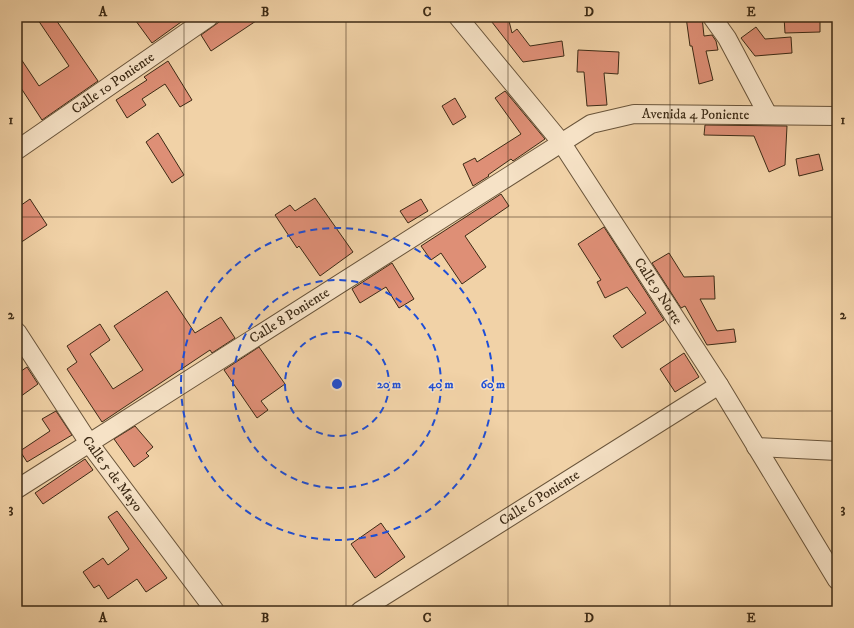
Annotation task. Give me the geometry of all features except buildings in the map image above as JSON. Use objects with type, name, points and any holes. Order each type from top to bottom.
[{"type":"street","name":"Calle 10 Poniente","points":[[17,150],[209,17]]},
{"type":"street","name":"Calle 9 Norte","points":[[458,17],[561,142],[719,385],[837,580]]},
{"type":"street","points":[[712,17],[727,38],[768,116]]},
{"type":"street","name":"Avenida 4 Poniente","points":[[561,142],[591,124],[634,114],[837,116]]},
{"type":"street","name":"Calle 8 Poniente","points":[[17,489],[561,142]]},
{"type":"street","name":"Calle 5 de Mayo","points":[[17,332],[89,443],[215,611]]},
{"type":"street","name":"Calle 6 Poniente","points":[[360,611],[719,385]]},
{"type":"street","points":[[756,447],[837,451]]}]
